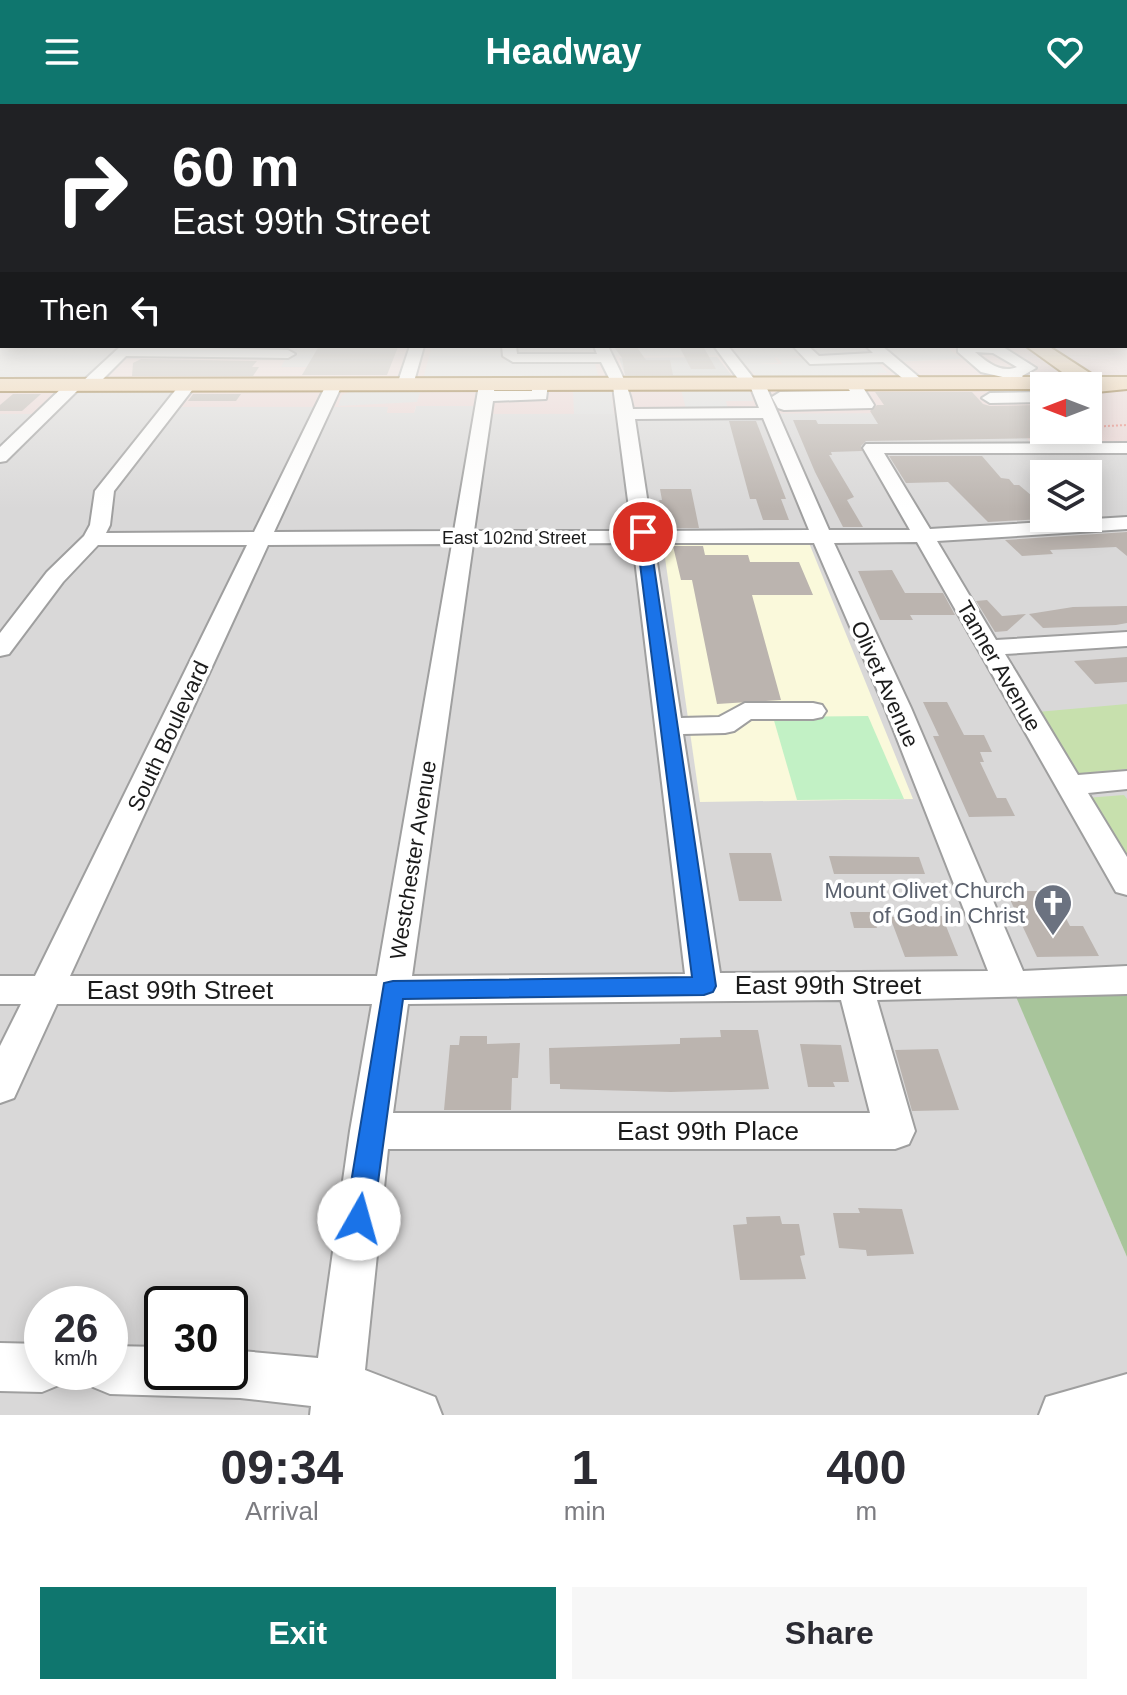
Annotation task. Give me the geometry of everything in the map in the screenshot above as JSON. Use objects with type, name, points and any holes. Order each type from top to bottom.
[{"type":"main road","points":[[286,387],[339,394],[405,387]]},
{"type":"main road","points":[[412,387],[485,390],[511,387]]},
{"type":"main road","points":[[656,387],[765,397],[798,387]]},
{"type":"main road","points":[[834,387],[857,390],[886,387]]},
{"type":"main road","points":[[1102,392],[1126,416]]},
{"type":"street","points":[[0,457],[80,387]]},
{"type":"street","points":[[0,649],[55,577],[92,539],[100,525],[105,491],[186,387]]},
{"type":"street","points":[[622,387],[704,986]]},
{"type":"street","name":"Olivet Avenue","points":[[757,387],[765,397],[821,536],[898,708],[1011,985]]},
{"type":"street","points":[[999,387],[1004,413]]},
{"type":"street","points":[[1007,387],[1030,393]]},
{"type":"street","name":"Westchester Avenue","points":[[336,1400],[370,1131],[485,390]]},
{"type":"street","points":[[626,414],[765,397],[784,405],[866,405],[857,390]]},
{"type":"street","name":"South Boulevard","points":[[0,1086],[325,405],[339,394]]},
{"type":"street","name":"Tanner Avenue","points":[[1124,451],[872,448],[1127,884]]},
{"type":"street","name":"East 102nd Street","points":[[92,539],[923,536],[1127,523]]},
{"type":"street","points":[[988,648],[1127,639]]},
{"type":"street","points":[[670,726],[725,725],[745,711],[813,711]]},
{"type":"street","points":[[1070,785],[1127,780]]},
{"type":"street","name":"East 99th Street","points":[[0,990],[1011,985],[1127,980]]},
{"type":"street","name":"East 99th Place","points":[[370,1131],[895,1131],[855,985]]},
{"type":"street","points":[[0,1367],[24,1368]]},
{"type":"street","points":[[128,1371],[240,1374],[336,1400],[417,1415]]},
{"type":"street","points":[[1064,1415],[1127,1399]]},
{"type":"path","points":[[1102,423],[1126,416]]},
{"type":"shaded area","points":[[0,387],[72,387],[44,414],[0,414]]},
{"type":"shaded area","points":[[3,387],[186,387],[172,407],[389,407],[387,412],[414,413],[416,406],[482,406],[770,413],[1004,413],[1037,448],[1127,448],[1127,980],[1012,985],[1127,1257],[1127,1399],[1064,1415],[0,1415],[0,414],[44,414]]},
{"type":"shaded area","points":[[186,387],[1030,387],[1030,441],[1004,413],[480,414],[481,406],[416,406],[414,413],[387,413],[388,407],[171,407]]},
{"type":"shaded area","points":[[1102,387],[1127,387],[1127,448],[1036,448],[1032,444],[1102,444]]},
{"type":"shaded area","points":[[611,389],[614,414],[574,414],[573,390]]},
{"type":"shaded area","points":[[421,390],[417,402],[338,406],[342,395],[352,391]]},
{"type":"shaded area","points":[[681,390],[749,390],[753,401],[726,401],[729,413],[687,413]]},
{"type":"shaded area","points":[[809,543],[913,799],[700,802],[663,544]]},
{"type":"shaded area","points":[[1127,980],[1127,1257],[1011,985]]},
{"type":"green space","points":[[1127,704],[1127,769],[1072,774],[1037,712]]},
{"type":"green space","points":[[868,716],[904,799],[797,800],[773,717]]},
{"type":"green space","points":[[1124,795],[1127,799],[1127,867],[1086,798]]},
{"type":"building","points":[[875,392],[972,392],[983,404],[990,406],[1030,405],[1030,438],[866,441],[861,446],[862,451],[831,452],[832,455],[829,455],[854,497],[847,500],[863,527],[843,527],[793,420],[816,420],[818,424],[878,424],[870,411],[877,405],[884,405]]},
{"type":"building","points":[[13,394],[41,394],[22,411],[0,411],[0,405]]},
{"type":"building","points":[[193,394],[241,394],[236,401],[188,401]]},
{"type":"building","points":[[729,421],[756,421],[786,499],[781,499],[789,520],[763,520],[756,499],[750,499]]},
{"type":"building","points":[[889,456],[982,456],[1001,478],[1009,479],[1030,494],[1030,520],[988,522],[948,482],[906,483]]},
{"type":"building","points":[[660,489],[691,489],[699,528],[667,528],[659,500],[662,500]]},
{"type":"building","points":[[1127,532],[1127,556],[1116,547],[1050,550],[1053,554],[1022,556],[1005,540]]},
{"type":"building","points":[[673,546],[703,546],[705,555],[748,555],[750,562],[799,562],[813,595],[752,595],[781,700],[717,704],[692,580],[681,580]]},
{"type":"building","points":[[892,570],[905,593],[943,593],[955,615],[910,615],[913,620],[880,620],[858,571]]},
{"type":"building","points":[[987,600],[1002,616],[1026,614],[1007,631],[995,632],[976,601]]},
{"type":"building","points":[[1127,606],[1127,623],[1116,625],[1043,628],[1029,614],[1073,607]]},
{"type":"building","points":[[1127,657],[1127,682],[1095,684],[1074,661]]},
{"type":"building","points":[[923,702],[947,702],[964,735],[984,735],[992,752],[980,752],[984,762],[980,762],[997,798],[1006,798],[1015,816],[969,817],[933,736],[939,736]]},
{"type":"building","points":[[729,853],[771,853],[782,901],[739,901]]},
{"type":"building","points":[[829,856],[919,857],[925,874],[834,874]]},
{"type":"building","points":[[1006,891],[1052,891],[1070,926],[1083,926],[1099,956],[1037,957]]},
{"type":"building","points":[[850,912],[872,912],[877,928],[854,928]]},
{"type":"building","points":[[942,916],[958,956],[905,957],[890,917]]},
{"type":"building","points":[[720,1030],[758,1030],[769,1089],[671,1092],[560,1089],[560,1084],[550,1084],[549,1048],[680,1044],[680,1038],[721,1037]]},
{"type":"building","points":[[460,1036],[487,1036],[487,1044],[520,1043],[518,1078],[512,1078],[511,1110],[444,1110],[450,1045],[459,1045]]},
{"type":"building","points":[[800,1044],[841,1045],[849,1082],[833,1082],[835,1087],[808,1087]]},
{"type":"building","points":[[938,1049],[959,1110],[912,1111],[895,1050]]},
{"type":"building","points":[[858,1208],[902,1209],[914,1254],[867,1256],[866,1250],[839,1248],[833,1213],[860,1213]]},
{"type":"building","points":[[780,1216],[782,1224],[799,1224],[805,1255],[800,1256],[806,1279],[740,1280],[733,1225],[747,1224],[746,1217]]},
{"type":"place","name":"Mount Olivet Church of God in Christ","points":[[1053,937]]},
{"type":"route","points":[[359,1219],[393,990],[704,986],[643,532]]}]
